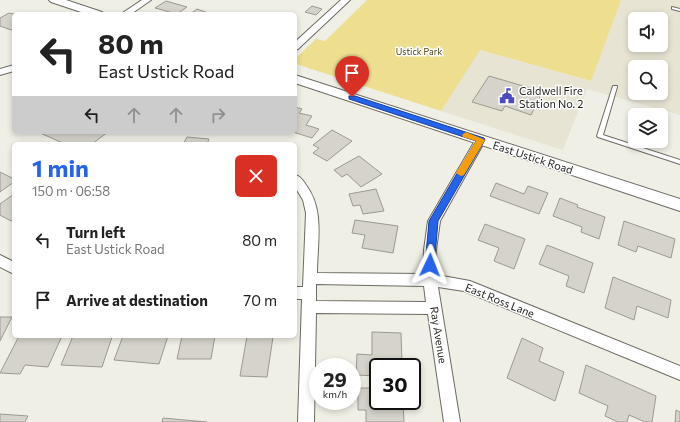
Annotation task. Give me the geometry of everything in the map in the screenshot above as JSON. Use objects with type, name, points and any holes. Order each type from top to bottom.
[{"type":"main road","points":[[56,0],[92,12]]},
{"type":"main road","name":"East Ustick Road","points":[[297,79],[680,205]]},
{"type":"street","points":[[128,12],[147,0]]},
{"type":"street","points":[[297,45],[346,0]]},
{"type":"street","points":[[0,72],[12,69]]},
{"type":"street","name":"Ray Avenue","points":[[452,422],[430,280],[430,250],[434,221],[481,140]]},
{"type":"street","points":[[297,181],[304,189],[314,213],[307,292],[306,422]]},
{"type":"street","points":[[0,260],[12,268]]},
{"type":"street","name":"East Ross Lane","points":[[307,292],[430,280],[465,285],[680,373]]},
{"type":"street","points":[[307,292],[435,308]]},
{"type":"lane","points":[[673,8],[680,10]]},
{"type":"lane","points":[[615,87],[600,136],[680,162]]},
{"type":"shaded area","points":[[621,0],[680,0],[680,115],[668,112],[668,108],[655,108],[587,89],[563,150],[441,111],[479,50],[590,81]]},
{"type":"green space","name":"Ustick Park","points":[[367,0],[621,0],[591,81],[480,50],[441,111],[297,64],[297,57],[316,39],[325,41]]},
{"type":"building","points":[[166,1],[187,7],[180,12],[170,12],[155,8]]},
{"type":"building","points":[[312,6],[322,9],[316,15],[305,12]]},
{"type":"building","points":[[197,9],[205,12],[193,12]]},
{"type":"building","points":[[9,13],[12,14],[12,29],[0,26],[0,18]]},
{"type":"building","name":"Caldwell Fire Station No. 2","points":[[489,76],[537,90],[535,95],[540,97],[531,115],[505,106],[502,111],[472,102]]},
{"type":"building","points":[[297,108],[302,109],[299,113],[312,116],[306,125],[319,129],[312,138],[297,133]]},
{"type":"building","points":[[332,130],[352,141],[327,161],[313,153],[319,148],[313,145]]},
{"type":"building","points":[[42,134],[105,134],[95,142],[60,142]]},
{"type":"building","points":[[187,137],[209,139],[208,142],[184,142]]},
{"type":"building","points":[[359,156],[382,174],[361,187],[347,174],[342,177],[334,170]]},
{"type":"building","points":[[0,172],[12,178],[12,183],[0,192]]},
{"type":"building","points":[[496,183],[524,194],[528,186],[548,193],[539,214],[490,196]]},
{"type":"building","points":[[376,189],[384,211],[363,214],[360,205],[353,206],[349,194]]},
{"type":"building","points":[[12,195],[12,220],[0,215],[0,204]]},
{"type":"building","points":[[560,198],[578,205],[577,207],[605,217],[599,239],[581,232],[582,227],[553,216]]},
{"type":"building","points":[[355,220],[398,226],[393,253],[362,248],[365,235],[352,233]]},
{"type":"building","points":[[624,221],[675,239],[671,258],[638,246],[636,252],[618,245]]},
{"type":"building","points":[[485,224],[525,239],[514,269],[494,261],[499,248],[478,240]]},
{"type":"building","points":[[547,245],[593,263],[584,293],[566,286],[569,276],[539,264]]},
{"type":"building","points":[[613,277],[671,300],[668,318],[637,306],[634,320],[605,308]]},
{"type":"building","points":[[0,317],[12,317],[0,341]]},
{"type":"building","points":[[372,332],[401,333],[402,358],[369,358],[369,376],[361,375],[361,358],[357,358],[357,354],[372,355]]},
{"type":"building","points":[[18,338],[61,338],[48,367],[25,365],[20,374],[0,373]]},
{"type":"building","points":[[72,338],[112,338],[102,367],[61,365]]},
{"type":"building","points":[[122,338],[167,338],[159,364],[114,360]]},
{"type":"building","points":[[182,338],[215,338],[211,359],[177,359]]},
{"type":"building","points":[[247,338],[273,338],[267,377],[240,376]]},
{"type":"building","points":[[522,338],[543,348],[539,361],[564,372],[555,401],[507,378]]},
{"type":"building","points":[[586,365],[656,396],[652,422],[645,422],[629,415],[627,422],[618,422],[605,416],[608,406],[579,393]]},
{"type":"building","points":[[361,388],[369,388],[369,410],[403,410],[404,422],[366,422],[366,410],[361,410]]},
{"type":"building","points":[[676,410],[680,412],[680,422],[675,422]]},
{"type":"building","points":[[0,414],[28,416],[25,422],[0,422]]},
{"type":"building","points":[[163,418],[207,422],[162,422]]},
{"type":"slow traffic","points":[[461,173],[481,140],[466,135]]},
{"type":"place","name":"Caldwell Fire Station No. 2","points":[[507,96]]},
{"type":"route","points":[[352,97],[481,140],[434,221],[430,250],[430,265]]}]
